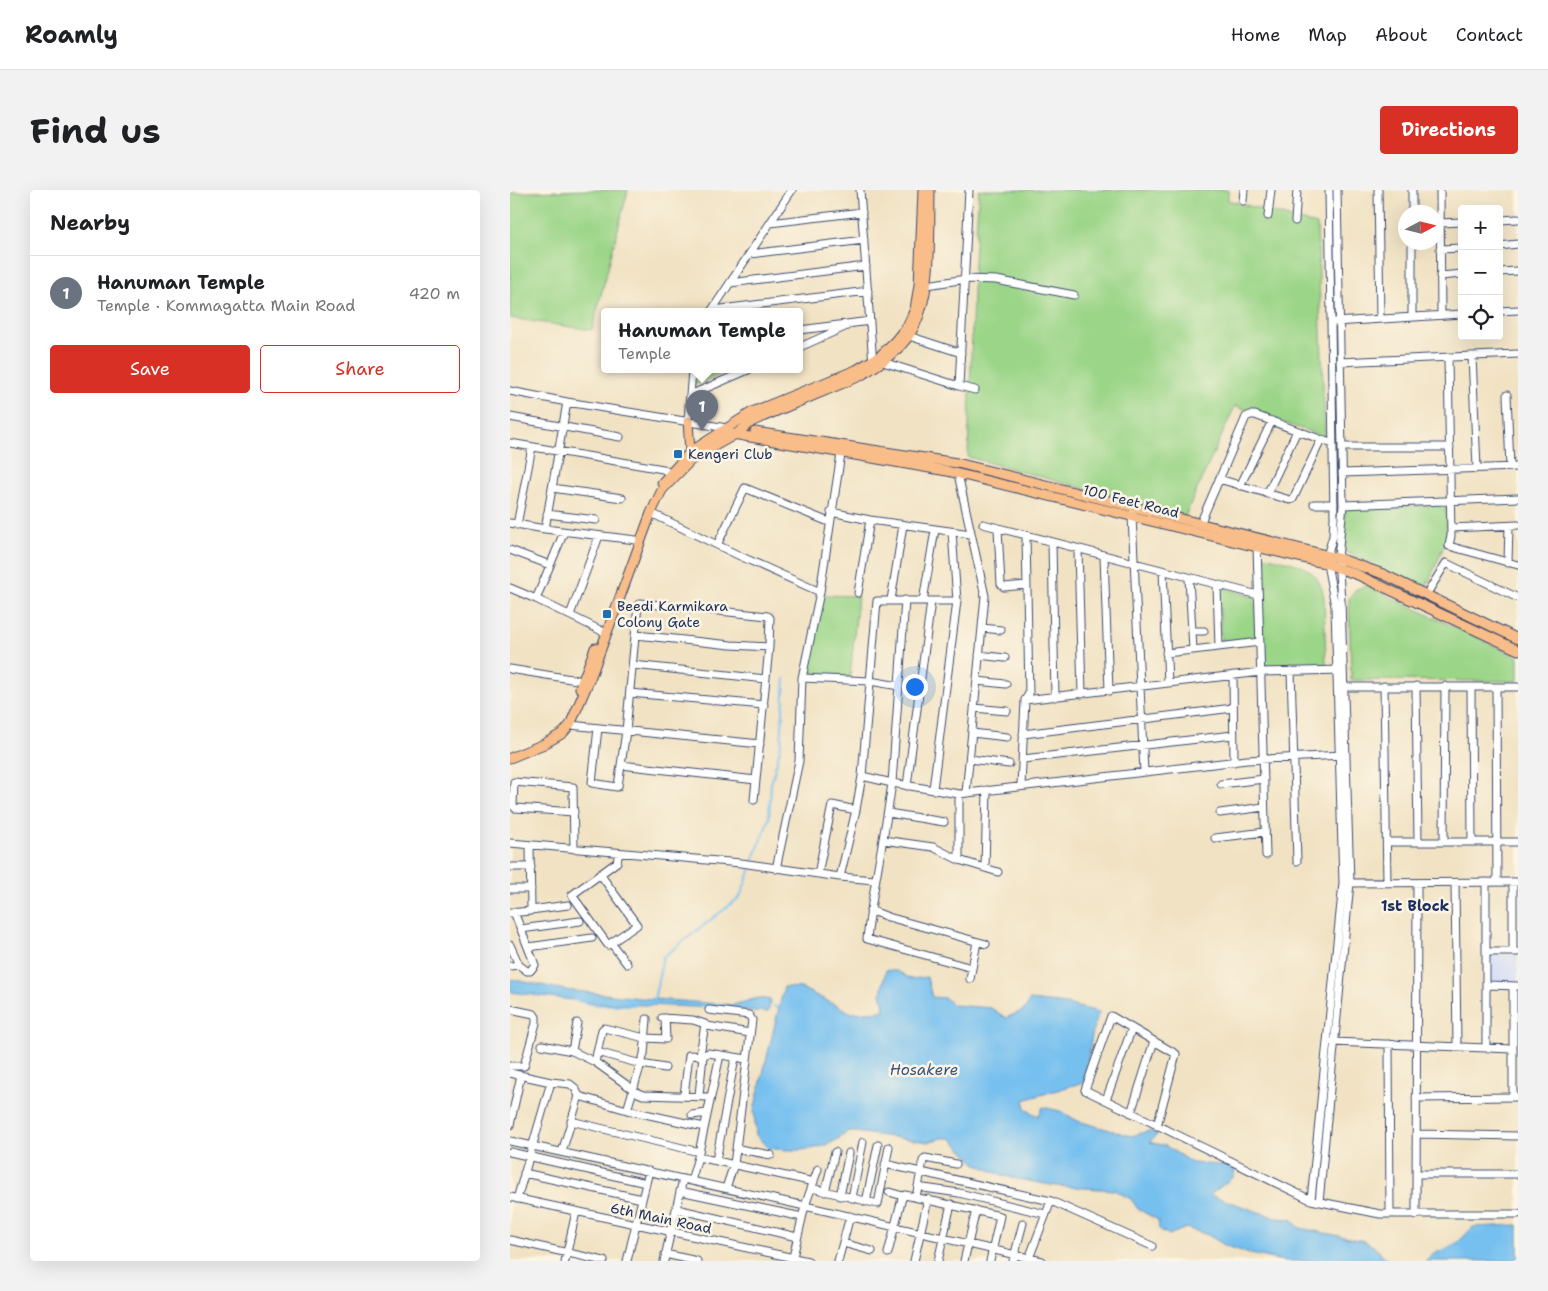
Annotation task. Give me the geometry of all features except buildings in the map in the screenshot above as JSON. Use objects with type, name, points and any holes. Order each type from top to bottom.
[{"type":"main road","points":[[510,758],[544,744],[563,733],[570,724],[591,676],[636,540],[651,503],[669,473],[724,430],[752,412],[877,362],[904,331],[915,309],[919,285],[923,190]]},
{"type":"main road","points":[[510,753],[557,731],[565,723],[604,632],[651,513],[662,490],[691,455],[739,432],[754,421],[860,376],[909,336],[922,310],[927,285],[930,190]]},
{"type":"main road","points":[[688,421],[691,455]]},
{"type":"main road","name":"100 Feet Road","points":[[724,430],[957,463],[1257,546],[1327,560],[1338,558],[1383,574],[1518,639]]},
{"type":"main road","name":"100 Feet Road","points":[[841,448],[1134,512],[1200,524],[1327,560],[1339,569],[1358,575],[1518,650]]},
{"type":"street","points":[[714,308],[792,190]]},
{"type":"street","points":[[860,190],[870,321],[877,362],[975,390]]},
{"type":"street","points":[[960,386],[969,190]]},
{"type":"street","points":[[1243,201],[1244,190]]},
{"type":"street","points":[[1268,216],[1270,190]]},
{"type":"street","points":[[1295,221],[1297,190]]},
{"type":"street","points":[[1330,190],[1334,504],[1333,536],[1327,560],[1335,606],[1340,670],[1344,687],[1343,755]]},
{"type":"street","points":[[1315,1201],[1346,883],[1338,558],[1343,506],[1337,190]]},
{"type":"street","points":[[1378,190],[1380,319]]},
{"type":"street","points":[[1412,190],[1412,205]]},
{"type":"street","points":[[1440,190],[1440,205]]},
{"type":"street","points":[[770,223],[862,212]]},
{"type":"street","points":[[1503,220],[1518,219]]},
{"type":"street","points":[[1443,223],[1458,222]]},
{"type":"street","points":[[750,254],[864,240]]},
{"type":"street","points":[[1503,246],[1518,244]]},
{"type":"street","points":[[1443,249],[1458,248]]},
{"type":"street","points":[[1412,250],[1412,317]]},
{"type":"street","points":[[1440,250],[1441,315]]},
{"type":"street","points":[[730,284],[866,266]]},
{"type":"street","points":[[1503,272],[1518,271]]},
{"type":"street","points":[[1440,276],[1458,274]]},
{"type":"street","points":[[927,285],[966,279],[996,280],[1074,295]]},
{"type":"street","points":[[735,308],[868,291]]},
{"type":"street","points":[[1503,311],[1518,310]]},
{"type":"street","points":[[1331,322],[1458,314]]},
{"type":"street","points":[[803,330],[870,321]]},
{"type":"street","points":[[803,346],[855,323]]},
{"type":"street","points":[[909,336],[961,353]]},
{"type":"street","points":[[1340,362],[1518,354]]},
{"type":"street","points":[[1472,356],[1477,468]]},
{"type":"street","points":[[1448,358],[1451,501],[1449,546],[1518,565]]},
{"type":"street","points":[[688,421],[692,373]]},
{"type":"street","points":[[690,395],[741,373]]},
{"type":"street","points":[[510,391],[688,421],[724,430]]},
{"type":"street","points":[[1507,395],[1510,467]]},
{"type":"street","points":[[545,529],[567,402]]},
{"type":"street","points":[[1200,524],[1246,417],[1252,414],[1333,444]]},
{"type":"street","points":[[510,417],[620,437]]},
{"type":"street","points":[[1240,486],[1272,421]]},
{"type":"street","points":[[1266,494],[1297,431]]},
{"type":"street","points":[[1220,479],[1266,494],[1290,500],[1293,499],[1321,440]]},
{"type":"street","points":[[510,443],[662,469],[669,473]]},
{"type":"street","points":[[532,447],[514,524],[636,540]]},
{"type":"street","points":[[1342,447],[1450,447]]},
{"type":"street","points":[[776,869],[799,760],[802,678],[820,592],[841,448]]},
{"type":"street","points":[[1342,474],[1518,467]]},
{"type":"street","points":[[958,474],[985,596],[970,759],[962,793],[959,860]]},
{"type":"street","points":[[552,488],[622,498]]},
{"type":"street","points":[[717,545],[744,488],[829,522]]},
{"type":"street","points":[[1343,506],[1518,498]]},
{"type":"street","points":[[1314,504],[1334,504]]},
{"type":"street","points":[[832,512],[870,520],[972,534]]},
{"type":"street","points":[[1134,512],[1134,564],[1144,772]]},
{"type":"street","points":[[651,513],[820,592]]},
{"type":"street","points":[[548,514],[596,520]]},
{"type":"street","points":[[858,593],[870,520]]},
{"type":"street","points":[[983,524],[1258,595]]},
{"type":"street","points":[[891,600],[903,525]]},
{"type":"street","points":[[1451,528],[1518,525]]},
{"type":"street","points":[[1508,563],[1509,526]]},
{"type":"street","points":[[998,529],[1001,584],[1004,587],[1027,585]]},
{"type":"street","points":[[908,786],[935,530]]},
{"type":"street","points":[[536,599],[564,532]]},
{"type":"street","points":[[933,790],[957,601],[952,532]]},
{"type":"street","points":[[570,615],[599,536]]},
{"type":"street","points":[[1022,786],[1025,700],[1028,694],[1026,536]]},
{"type":"street","points":[[1052,543],[1055,697]]},
{"type":"street","points":[[1257,546],[1266,855]]},
{"type":"street","points":[[510,550],[550,565]]},
{"type":"street","points":[[1078,550],[1082,694]]},
{"type":"street","points":[[1104,556],[1109,691]]},
{"type":"street","points":[[1426,595],[1446,563],[1518,598]]},
{"type":"street","points":[[1163,571],[1168,683]]},
{"type":"street","points":[[1189,578],[1192,650]]},
{"type":"street","points":[[1217,584],[1219,647]]},
{"type":"street","points":[[510,588],[604,632]]},
{"type":"street","points":[[905,600],[892,783],[870,910],[867,939],[972,968]]},
{"type":"street","points":[[840,877],[862,776],[877,601],[957,601]]},
{"type":"street","points":[[598,728],[592,783],[616,787],[618,786],[626,731],[638,605],[640,603],[768,616],[770,618],[769,647],[754,800]]},
{"type":"street","points":[[982,628],[1001,630]]},
{"type":"street","points":[[1192,631],[1204,630]]},
{"type":"street","points":[[636,635],[769,647]]},
{"type":"street","points":[[1166,653],[1260,642]]},
{"type":"street","points":[[980,656],[1005,658]]},
{"type":"street","points":[[633,666],[766,679]]},
{"type":"street","points":[[510,669],[583,681]]},
{"type":"street","points":[[1025,700],[1260,672],[1340,670]]},
{"type":"street","points":[[1291,671],[1297,861]]},
{"type":"street","points":[[1233,675],[1234,762]]},
{"type":"street","points":[[802,678],[870,681],[899,686]]},
{"type":"street","points":[[977,681],[1006,684]]},
{"type":"street","points":[[1384,686],[1387,883]]},
{"type":"street","points":[[1416,686],[1418,842]]},
{"type":"street","points":[[1444,842],[1445,686]]},
{"type":"street","points":[[1344,687],[1518,687]]},
{"type":"street","points":[[1470,687],[1472,842]]},
{"type":"street","points":[[1496,687],[1497,882]]},
{"type":"street","points":[[630,693],[764,705]]},
{"type":"street","points":[[974,708],[1008,711]]},
{"type":"street","points":[[1023,734],[1233,708]]},
{"type":"street","points":[[570,724],[760,744]]},
{"type":"street","points":[[972,733],[1007,737]]},
{"type":"street","points":[[1023,759],[1234,735]]},
{"type":"street","points":[[862,776],[908,786],[962,793],[1263,759],[1343,755]]},
{"type":"street","points":[[970,759],[1009,764]]},
{"type":"street","points":[[620,765],[756,780]]},
{"type":"street","points":[[1221,784],[1264,780]]},
{"type":"street","points":[[574,812],[515,808],[512,800],[513,784],[515,781],[572,785],[574,789],[574,812],[574,848]]},
{"type":"street","points":[[985,868],[987,790]]},
{"type":"street","points":[[818,874],[832,805],[856,810]]},
{"type":"street","points":[[1220,813],[1264,807]]},
{"type":"street","points":[[888,813],[944,822]]},
{"type":"street","points":[[1215,838],[1265,832]]},
{"type":"street","points":[[883,840],[933,847],[959,860],[998,872]]},
{"type":"street","points":[[1387,842],[1518,842]]},
{"type":"street","points":[[510,843],[741,863],[776,869],[875,880]]},
{"type":"street","points":[[530,845],[531,910]]},
{"type":"street","points":[[600,874],[637,924],[608,945],[572,895],[600,874],[617,862],[619,852]]},
{"type":"street","points":[[512,866],[530,867]]},
{"type":"street","points":[[1486,882],[1486,1048]]},
{"type":"street","points":[[1346,883],[1516,882],[1516,952],[1486,952]]},
{"type":"street","points":[[1416,1215],[1417,883]]},
{"type":"street","points":[[1455,883],[1456,1047]]},
{"type":"street","points":[[510,889],[531,889]]},
{"type":"street","points":[[510,966],[519,966],[527,971],[534,968],[529,947],[512,913],[568,905]]},
{"type":"street","points":[[870,910],[888,917],[986,944]]},
{"type":"street","points":[[521,929],[580,921]]},
{"type":"street","points":[[529,947],[592,938]]},
{"type":"street","points":[[970,979],[977,942]]},
{"type":"street","points":[[612,943],[627,964]]},
{"type":"street","points":[[510,945],[519,966]]},
{"type":"street","points":[[1416,1098],[1516,1097],[1513,1049],[1516,986],[1486,985]]},
{"type":"street","points":[[510,1009],[534,1014],[536,1023],[524,1066],[510,1066]]},
{"type":"street","points":[[709,1010],[749,1015],[752,1020],[736,1152],[726,1188]]},
{"type":"street","points":[[1157,1126],[1176,1054],[1111,1016],[1085,1090],[1157,1126],[1315,1201],[1380,1214],[1518,1214]]},
{"type":"street","points":[[595,1062],[604,1028],[645,1038],[666,1039],[663,1018],[693,1020],[706,1024],[699,1095]]},
{"type":"street","points":[[627,1110],[641,1064],[647,1019]]},
{"type":"street","points":[[572,1051],[577,1023]]},
{"type":"street","points":[[707,1026],[750,1033]]},
{"type":"street","points":[[1106,1100],[1132,1028]]},
{"type":"street","points":[[1131,1113],[1154,1041]]},
{"type":"street","points":[[1331,1042],[1513,1049]]},
{"type":"street","points":[[1388,1044],[1390,1214]]},
{"type":"street","points":[[542,1045],[572,1051],[595,1062],[643,1095],[710,1096]]},
{"type":"street","points":[[597,1052],[641,1064],[665,1068]]},
{"type":"street","points":[[684,1095],[689,1055],[702,1056],[708,1053],[746,1059]]},
{"type":"street","points":[[691,1181],[699,1155],[720,1055]]},
{"type":"street","points":[[716,1161],[735,1058]]},
{"type":"street","points":[[510,1073],[550,1082],[570,1084],[575,1088],[579,1096],[562,1152]]},
{"type":"street","points":[[510,1125],[521,1075]]},
{"type":"street","points":[[514,1198],[524,1173],[550,1082]]},
{"type":"street","points":[[579,1096],[627,1110],[704,1127]]},
{"type":"street","points":[[692,1115],[707,1113]]},
{"type":"street","points":[[571,1121],[716,1161],[813,1185],[825,1192],[876,1204],[879,1202],[889,1147]]},
{"type":"street","points":[[1416,1134],[1518,1136]]},
{"type":"street","points":[[510,1141],[850,1216],[992,1249],[1014,1258],[1042,1261]]},
{"type":"street","points":[[852,1198],[863,1142]]},
{"type":"street","points":[[866,1202],[878,1145]]},
{"type":"street","points":[[736,1152],[739,1149],[771,1155]]},
{"type":"street","points":[[510,1152],[646,1183]]},
{"type":"street","points":[[825,1192],[835,1152]]},
{"type":"street","points":[[840,1196],[849,1153]]},
{"type":"street","points":[[916,1197],[925,1158],[956,1164]]},
{"type":"street","points":[[885,1164],[1051,1201],[1152,1246]]},
{"type":"street","points":[[792,1259],[804,1206],[818,1169]]},
{"type":"street","points":[[627,1261],[649,1171]]},
{"type":"street","points":[[524,1173],[642,1199]]},
{"type":"street","points":[[1416,1174],[1518,1174]]},
{"type":"street","points":[[683,1179],[664,1257],[697,1261]]},
{"type":"street","points":[[924,1188],[959,1193],[1045,1214]]},
{"type":"street","points":[[680,1191],[802,1217]]},
{"type":"street","points":[[889,1192],[1000,1216],[990,1261]]},
{"type":"street","points":[[888,1253],[903,1196]]},
{"type":"street","name":"6th Main Road","points":[[514,1198],[808,1261]]},
{"type":"street","points":[[914,1261],[928,1199]]},
{"type":"street","points":[[1028,1260],[1051,1201]]},
{"type":"street","points":[[938,1261],[951,1204]]},
{"type":"street","points":[[677,1209],[797,1237]]},
{"type":"street","points":[[964,1261],[976,1210]]},
{"type":"street","points":[[564,1261],[576,1212]]},
{"type":"street","points":[[838,1261],[850,1216]]},
{"type":"street","points":[[1014,1258],[1023,1223]]},
{"type":"street","points":[[510,1240],[604,1261]]},
{"type":"street","points":[[843,1243],[872,1250]]},
{"type":"shaded area","points":[[1489,954],[1518,954],[1518,984],[1489,983]]},
{"type":"green space","points":[[628,190],[592,330],[510,318],[510,193]]},
{"type":"green space","points":[[979,190],[1228,190],[1228,200],[1317,225],[1325,437],[1235,406],[1185,516],[968,457],[974,261]]},
{"type":"green space","points":[[694,373],[724,373],[692,386]]},
{"type":"green space","points":[[1446,505],[1447,539],[1425,590],[1344,551],[1345,508]]},
{"type":"green space","points":[[1260,555],[1301,566],[1316,577],[1324,598],[1326,666],[1263,666]]},
{"type":"green space","points":[[1367,586],[1518,657],[1518,681],[1351,680],[1349,599],[1356,589]]},
{"type":"green space","points":[[1219,587],[1255,597],[1256,637],[1221,643]]},
{"type":"green space","points":[[822,595],[858,596],[850,677],[807,672]]},
{"type":"water","name":"Hosakere","points":[[886,970],[897,971],[911,979],[927,977],[932,997],[945,998],[953,1005],[991,1008],[1006,1018],[1024,1010],[1030,1000],[1066,1004],[1099,1012],[1093,1030],[1084,1082],[1024,1100],[1025,1109],[1038,1116],[1043,1107],[1060,1111],[1078,1121],[1131,1136],[1149,1131],[1158,1134],[1149,1142],[1166,1146],[1192,1163],[1237,1166],[1233,1177],[1210,1195],[1276,1218],[1291,1219],[1300,1228],[1364,1241],[1373,1246],[1389,1261],[1284,1261],[1226,1246],[1208,1235],[1186,1228],[1169,1235],[1159,1229],[1158,1220],[1138,1209],[1131,1199],[1114,1190],[1056,1186],[996,1173],[975,1163],[951,1138],[942,1138],[928,1142],[848,1131],[840,1138],[821,1147],[800,1150],[768,1148],[756,1135],[754,1110],[784,987],[801,988],[852,1013],[883,1011],[884,1005],[881,993]]},
{"type":"water","points":[[510,979],[566,990],[640,998],[733,1005],[758,998],[771,1000],[768,1012],[596,1003],[510,992]]},
{"type":"water","points":[[1518,1225],[1518,1261],[1425,1261],[1432,1255],[1457,1243],[1473,1227]]},
{"type":"waterway","points":[[753,861],[769,819],[771,784],[781,745],[785,678]]},
{"type":"waterway","points":[[654,1000],[663,957],[740,897],[752,866]]},
{"type":"waterway","points":[[574,1000],[595,1005],[637,1005]]},
{"type":"waterway","points":[[774,1006],[781,1010]]},
{"type":"place","name":"Hanuman Temple","points":[[702,431]]},
{"type":"place","name":"Kengeri Club","points":[[678,454]]},
{"type":"place","name":"Beedi Karmikara Colony Gate","points":[[607,614]]},
{"type":"district","name":"1st Block","points":[[1415,906]]}]
